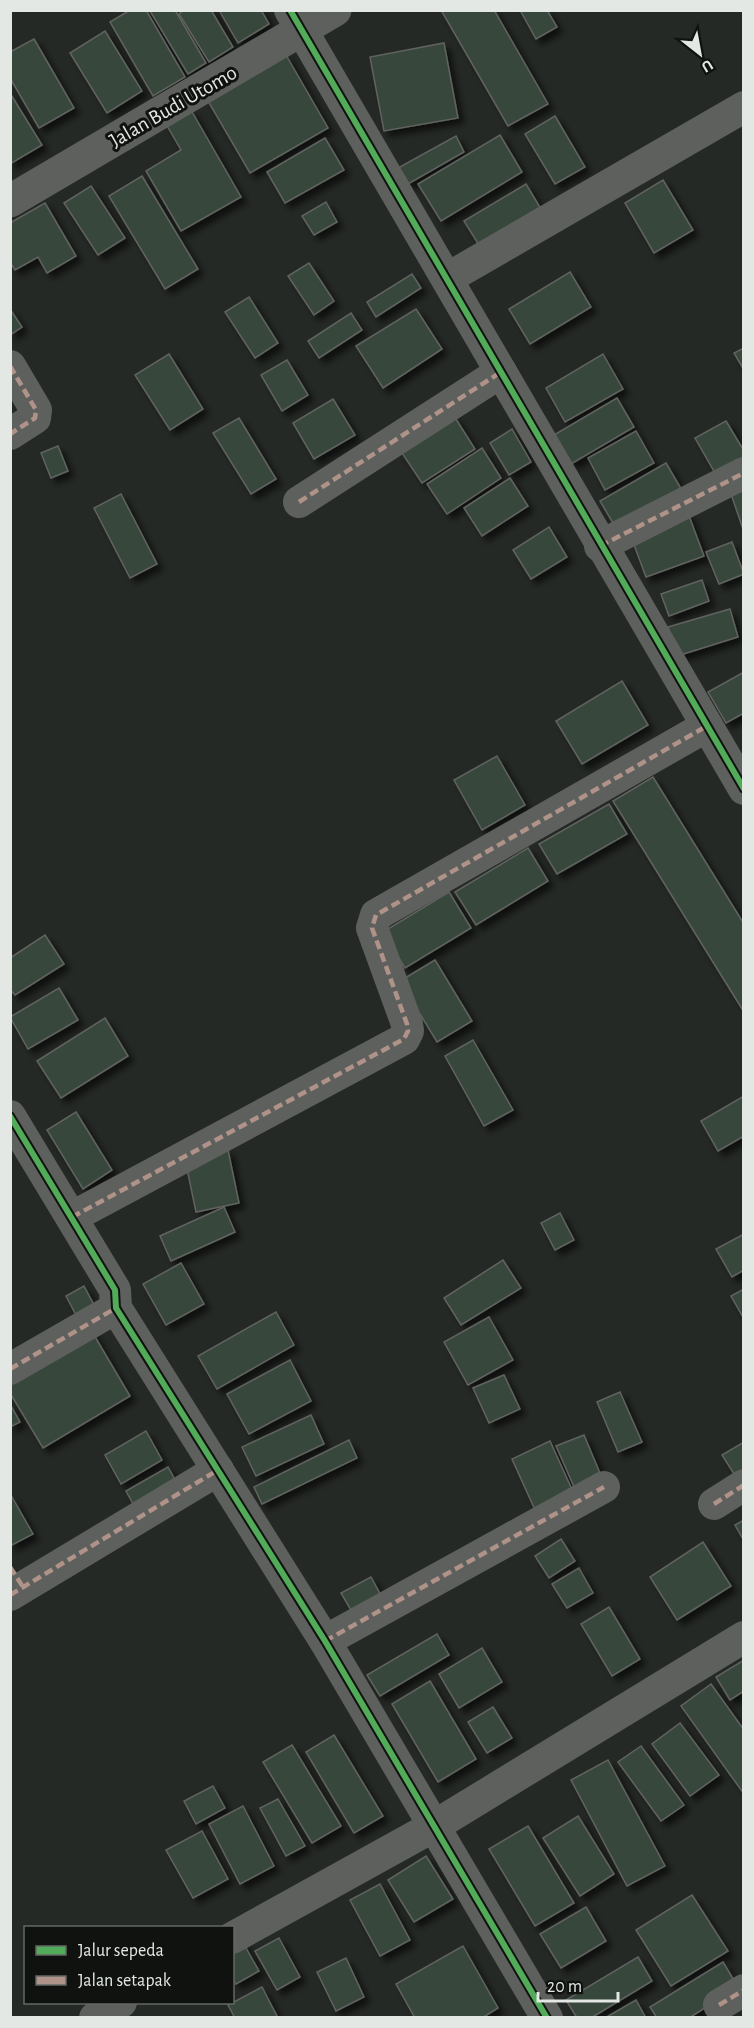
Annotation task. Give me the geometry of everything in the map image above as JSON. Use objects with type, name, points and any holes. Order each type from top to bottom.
[{"type":"street","name":"Jalan Budi Utomo","points":[[10,201],[296,20],[335,10]]},
{"type":"street","points":[[296,20],[448,278],[600,546],[744,789]]},
{"type":"street","points":[[448,278],[744,107]]},
{"type":"street","points":[[10,366],[36,410],[35,418],[10,434]]},
{"type":"street","points":[[299,502],[501,372]]},
{"type":"street","points":[[600,546],[744,473]]},
{"type":"street","points":[[72,1217],[399,1042],[408,1031],[407,1024],[372,928],[376,915],[707,726]]},
{"type":"street","points":[[10,1116],[115,1290],[116,1308],[325,1641],[436,1825],[547,2018]]},
{"type":"street","points":[[10,1369],[116,1308]]},
{"type":"street","points":[[15,1583],[218,1470]]},
{"type":"street","points":[[714,1504],[744,1485]]},
{"type":"street","points":[[325,1641],[604,1487]]},
{"type":"street","points":[[234,1937],[436,1825],[744,1637]]},
{"type":"street","points":[[95,2018],[118,2004]]},
{"type":"building","points":[[130,10],[146,10],[185,77],[153,96],[110,22]]},
{"type":"building","points":[[175,10],[206,63],[188,74],[150,11]]},
{"type":"building","points":[[184,10],[211,10],[233,47],[209,62],[179,14]]},
{"type":"building","points":[[219,10],[261,10],[269,24],[238,43]]},
{"type":"building","points":[[441,10],[494,10],[548,104],[508,126]]},
{"type":"building","points":[[520,10],[547,10],[557,27],[536,39]]},
{"type":"building","points":[[105,31],[142,91],[107,113],[70,53]]},
{"type":"building","points":[[34,39],[74,108],[39,128],[10,78],[10,52]]},
{"type":"building","points":[[444,43],[458,118],[384,131],[370,57]]},
{"type":"building","points":[[286,55],[328,128],[250,173],[208,101]]},
{"type":"building","points":[[10,93],[42,145],[10,164]]},
{"type":"building","points":[[191,110],[241,197],[181,231],[146,171],[181,150],[166,124]]},
{"type":"building","points":[[555,116],[585,167],[555,184],[525,134]]},
{"type":"building","points":[[500,135],[522,172],[441,221],[418,184]]},
{"type":"building","points":[[456,136],[464,152],[408,184],[398,168]]},
{"type":"building","points":[[325,138],[344,170],[285,203],[267,172]]},
{"type":"building","points":[[142,176],[198,269],[165,289],[109,196]]},
{"type":"building","points":[[663,180],[693,230],[654,253],[625,203]]},
{"type":"building","points":[[526,184],[544,214],[482,250],[464,221]]},
{"type":"building","points":[[91,186],[125,238],[98,255],[64,203]]},
{"type":"building","points":[[326,202],[337,222],[314,235],[302,216]]},
{"type":"building","points":[[45,203],[76,256],[47,273],[38,257],[15,270],[10,262],[10,223]]},
{"type":"building","points":[[309,263],[334,301],[314,315],[288,276]]},
{"type":"building","points":[[570,272],[591,307],[530,344],[509,309]]},
{"type":"building","points":[[412,274],[421,288],[376,317],[367,302]]},
{"type":"building","points":[[249,297],[278,343],[255,358],[225,312]]},
{"type":"building","points":[[10,309],[22,327],[10,335]]},
{"type":"building","points":[[416,309],[442,349],[383,388],[356,346]]},
{"type":"building","points":[[351,313],[362,330],[319,358],[308,341]]},
{"type":"building","points":[[744,348],[744,370],[734,353]]},
{"type":"building","points":[[169,354],[203,409],[170,430],[135,375]]},
{"type":"building","points":[[603,354],[623,389],[565,422],[546,388]]},
{"type":"building","points":[[287,360],[308,395],[282,411],[261,375]]},
{"type":"building","points":[[617,398],[634,427],[571,464],[554,435]]},
{"type":"building","points":[[333,399],[355,435],[314,459],[293,423]]},
{"type":"building","points":[[454,416],[475,449],[422,483],[400,450]]},
{"type":"building","points":[[239,418],[276,479],[251,494],[213,433]]},
{"type":"building","points":[[726,421],[744,451],[744,457],[715,473],[695,438]]},
{"type":"building","points":[[512,429],[531,462],[509,475],[490,443]]},
{"type":"building","points":[[636,431],[654,463],[605,490],[588,458]]},
{"type":"building","points":[[58,446],[68,471],[51,478],[41,453]]},
{"type":"building","points":[[482,448],[501,478],[447,514],[427,484]]},
{"type":"building","points":[[666,463],[683,492],[617,530],[600,501]]},
{"type":"building","points":[[510,478],[528,506],[482,536],[464,508]]},
{"type":"building","points":[[744,490],[744,532],[731,494]]},
{"type":"building","points":[[121,494],[157,564],[130,578],[94,508]]},
{"type":"building","points":[[688,513],[704,556],[646,577],[630,534]]},
{"type":"building","points":[[549,527],[567,557],[531,579],[513,550]]},
{"type":"building","points":[[732,542],[744,574],[719,584],[706,552]]},
{"type":"building","points":[[702,580],[709,601],[669,616],[661,594]]},
{"type":"building","points":[[730,609],[738,637],[677,656],[668,627]]},
{"type":"building","points":[[744,672],[744,713],[726,723],[708,692]]},
{"type":"building","points":[[622,681],[648,725],[582,764],[556,721]]},
{"type":"building","points":[[497,756],[525,805],[482,830],[454,780]]},
{"type":"building","points":[[653,777],[744,924],[744,1012],[613,801]]},
{"type":"building","points":[[609,804],[627,834],[557,874],[539,844]]},
{"type":"building","points":[[528,848],[548,881],[476,925],[455,892]]},
{"type":"building","points":[[449,892],[471,928],[405,968],[383,932]]},
{"type":"building","points":[[45,935],[64,964],[15,995],[10,989],[10,958]]},
{"type":"building","points":[[435,960],[472,1021],[437,1042],[400,981]]},
{"type":"building","points":[[59,988],[78,1020],[28,1049],[10,1017]]},
{"type":"building","points":[[105,1018],[128,1056],[61,1098],[37,1061]]},
{"type":"building","points":[[473,1040],[513,1110],[484,1126],[445,1056]]},
{"type":"building","points":[[744,1096],[744,1136],[718,1151],[701,1121]]},
{"type":"building","points":[[76,1112],[112,1170],[83,1189],[47,1130]]},
{"type":"building","points":[[228,1150],[239,1203],[196,1212],[185,1159]]},
{"type":"building","points":[[224,1207],[235,1232],[171,1261],[160,1236]]},
{"type":"building","points":[[560,1213],[574,1240],[555,1250],[541,1223]]},
{"type":"building","points":[[744,1234],[744,1270],[732,1277],[716,1249]]},
{"type":"building","points":[[503,1260],[521,1288],[461,1325],[444,1298]]},
{"type":"building","points":[[181,1263],[204,1304],[166,1325],[143,1284]]},
{"type":"building","points":[[84,1286],[94,1305],[76,1315],[66,1296]]},
{"type":"building","points":[[744,1289],[744,1319],[731,1296]]},
{"type":"building","points":[[276,1312],[294,1345],[217,1389],[198,1356]]},
{"type":"building","points":[[489,1317],[513,1360],[468,1385],[444,1342]]},
{"type":"building","points":[[91,1330],[130,1396],[43,1448],[10,1393],[10,1379]]},
{"type":"building","points":[[290,1360],[311,1401],[249,1434],[227,1394]]},
{"type":"building","points":[[504,1375],[520,1409],[489,1423],[473,1388]]},
{"type":"building","points":[[620,1392],[642,1442],[618,1452],[597,1402]]},
{"type":"building","points":[[10,1404],[20,1422],[10,1427]]},
{"type":"building","points":[[311,1415],[324,1444],[256,1476],[242,1447]]},
{"type":"building","points":[[146,1431],[162,1460],[121,1484],[105,1455]]},
{"type":"building","points":[[584,1435],[602,1478],[575,1489],[556,1446]]},
{"type":"building","points":[[349,1440],[357,1458],[262,1504],[254,1487]]},
{"type":"building","points":[[550,1441],[574,1494],[536,1512],[512,1459]]},
{"type":"building","points":[[744,1442],[744,1472],[736,1477],[722,1455]]},
{"type":"building","points":[[168,1467],[179,1487],[137,1511],[126,1491]]},
{"type":"building","points":[[12,1497],[33,1534],[10,1546],[10,1498]]},
{"type":"building","points":[[744,1520],[744,1541],[735,1525]]},
{"type":"building","points":[[561,1539],[575,1561],[549,1578],[535,1556]]},
{"type":"building","points":[[703,1542],[731,1586],[677,1620],[650,1577]]},
{"type":"building","points":[[579,1568],[593,1593],[567,1608],[552,1584]]},
{"type":"building","points":[[371,1577],[384,1601],[355,1617],[341,1593]]},
{"type":"building","points":[[609,1607],[640,1659],[612,1676],[581,1624]]},
{"type":"building","points":[[437,1634],[449,1655],[380,1696],[367,1675]]},
{"type":"building","points":[[482,1648],[502,1682],[459,1708],[439,1674]]},
{"type":"building","points":[[744,1660],[744,1691],[730,1700],[716,1677]]},
{"type":"building","points":[[430,1681],[476,1759],[438,1782],[392,1704]]},
{"type":"building","points":[[711,1684],[744,1730],[744,1794],[681,1706]]},
{"type":"building","points":[[493,1707],[512,1738],[487,1753],[468,1722]]},
{"type":"building","points":[[680,1723],[719,1775],[690,1796],[652,1744]]},
{"type":"building","points":[[334,1735],[383,1816],[354,1833],[306,1752]]},
{"type":"building","points":[[292,1745],[341,1826],[312,1843],[263,1762]]},
{"type":"building","points":[[641,1746],[684,1805],[661,1821],[618,1762]]},
{"type":"building","points":[[608,1760],[665,1866],[627,1886],[571,1780]]},
{"type":"building","points":[[213,1786],[225,1808],[196,1824],[184,1801]]},
{"type":"building","points":[[278,1799],[305,1846],[286,1856],[260,1808]]},
{"type":"building","points":[[243,1806],[274,1866],[240,1884],[209,1824]]},
{"type":"building","points":[[578,1816],[614,1874],[580,1896],[543,1838]]},
{"type":"building","points":[[528,1826],[574,1903],[535,1926],[489,1849]]},
{"type":"building","points":[[202,1831],[228,1879],[193,1898],[166,1850]]},
{"type":"building","points":[[426,1856],[453,1899],[414,1922],[388,1880]]},
{"type":"building","points":[[380,1884],[410,1940],[380,1956],[350,1900]]},
{"type":"building","points":[[692,1895],[728,1951],[671,1986],[636,1930]]},
{"type":"building","points":[[586,1907],[606,1941],[561,1968],[540,1934]]},
{"type":"building","points":[[279,1938],[300,1977],[277,1990],[255,1951]]},
{"type":"building","points":[[242,1941],[259,1971],[236,1984],[234,1982],[234,1946]]},
{"type":"building","points":[[463,1946],[498,2008],[482,2018],[415,2018],[396,1984]]},
{"type":"building","points":[[638,1957],[652,1981],[591,2018],[577,2018],[566,2000]]},
{"type":"building","points":[[346,1958],[364,1997],[336,2011],[317,1972]]},
{"type":"building","points":[[723,1962],[738,1987],[689,2018],[657,2018],[650,2007]]},
{"type":"building","points":[[262,1987],[278,2018],[235,2018],[228,2005],[234,2004],[234,2002]]},
{"type":"building","points":[[636,2000],[646,2018],[605,2018]]},
{"type":"marked path","points":[[10,366],[36,410],[35,418],[10,434]]},
{"type":"marked path","points":[[299,502],[501,372]]},
{"type":"marked path","points":[[600,546],[744,473]]},
{"type":"marked path","points":[[72,1217],[404,1039],[408,1031],[407,1024],[372,928],[376,915],[707,726]]},
{"type":"marked path","points":[[10,1369],[116,1308]]},
{"type":"marked path","points":[[10,1595],[218,1470]]},
{"type":"marked path","points":[[714,1504],[744,1485]]},
{"type":"marked path","points":[[325,1641],[604,1487]]},
{"type":"marked path","points":[[10,1567],[23,1587]]},
{"type":"marked path","points":[[719,2005],[744,1990]]},
{"type":"cycle path","points":[[290,10],[744,789]]},
{"type":"cycle path","points":[[10,1116],[115,1290],[116,1308],[325,1641],[547,2018]]}]
